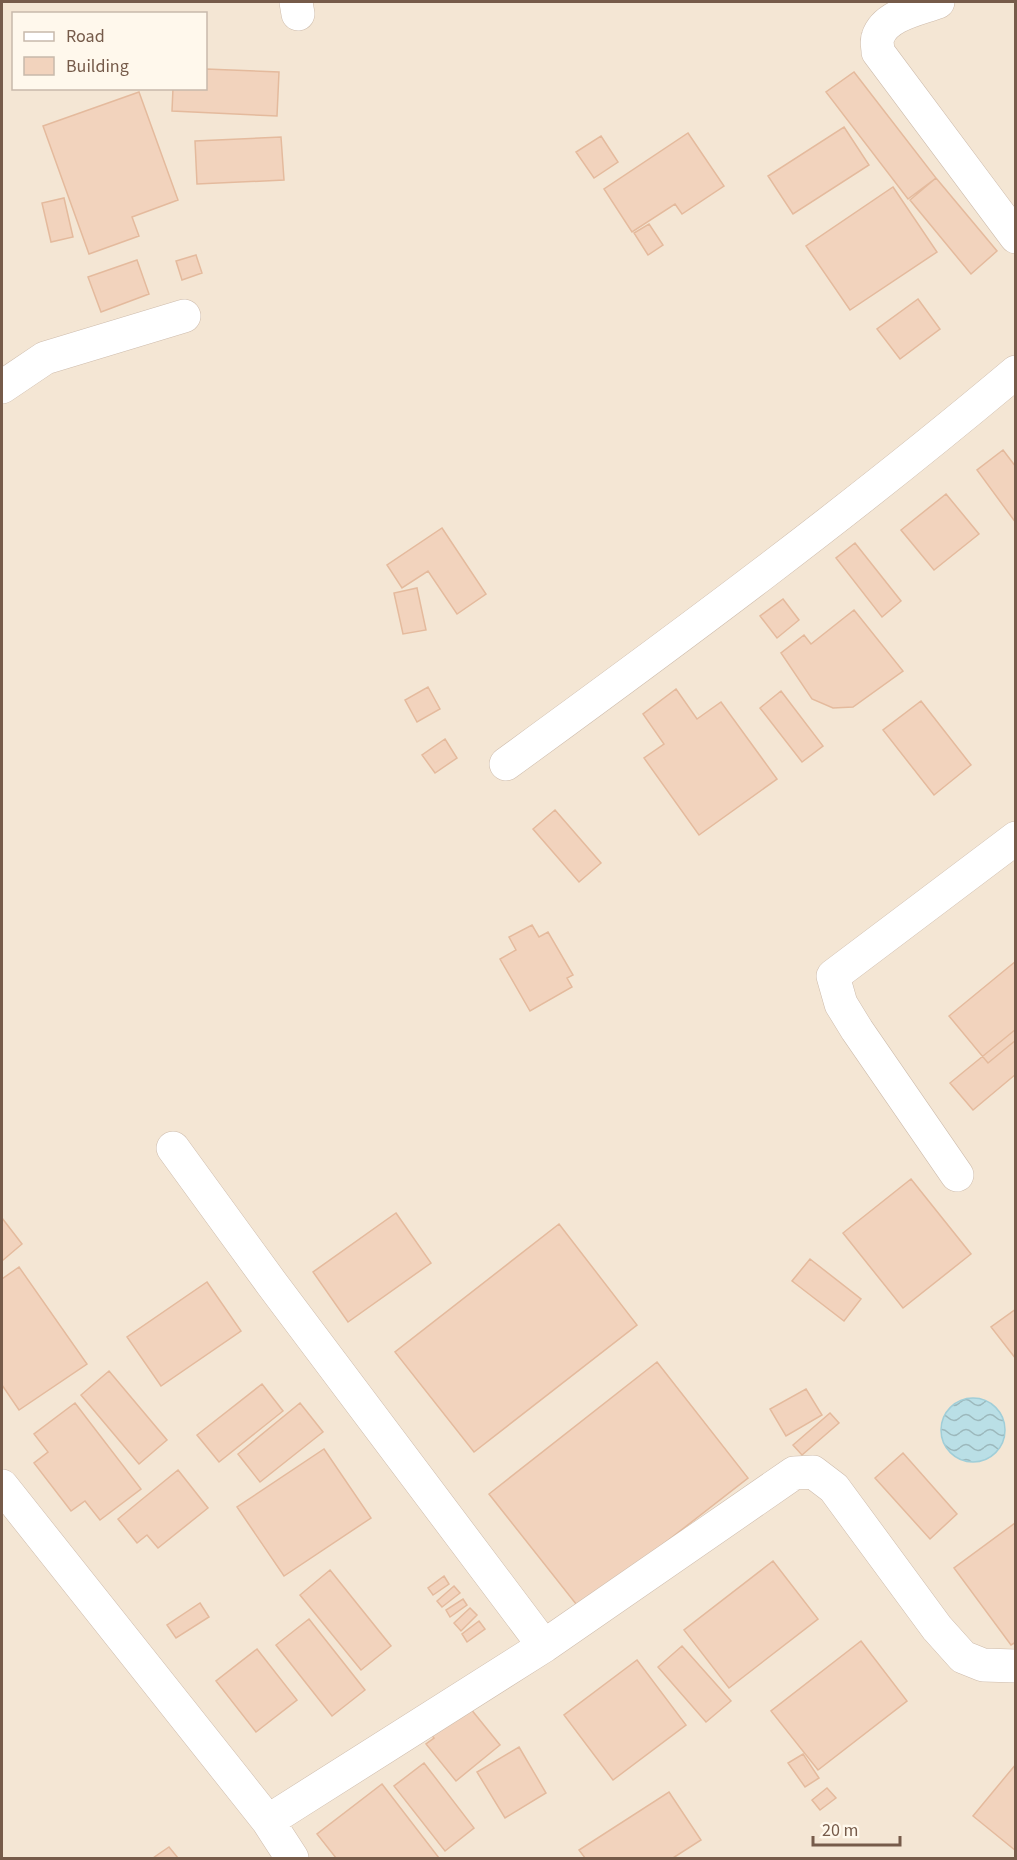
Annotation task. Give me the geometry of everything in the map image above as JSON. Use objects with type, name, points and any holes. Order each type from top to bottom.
[{"type":"street","points":[[938,2],[887,24],[877,38],[878,52],[1016,237]]},
{"type":"street","points":[[2,387],[45,358],[184,316]]},
{"type":"street","points":[[506,764],[625,677],[857,500],[1016,372]]},
{"type":"street","points":[[957,1175],[856,1030],[841,1004],[833,976],[1016,838]]},
{"type":"street","points":[[173,1148],[544,1646]]},
{"type":"street","points":[[268,1821],[544,1646],[794,1473],[813,1472],[834,1488],[937,1628],[963,1657],[983,1665],[1016,1666]]},
{"type":"street","points":[[2,1486],[268,1821],[292,1858]]},
{"type":"shaded area","points":[[2,2],[1015,2],[1015,1858],[2,1858]]},
{"type":"water","points":[[973,1398],[991,1403],[996,1407],[1000,1412],[1005,1430],[1000,1448],[996,1453],[991,1457],[973,1462],[955,1457],[950,1453],[946,1448],[941,1430],[946,1412],[950,1407],[955,1403]]},
{"type":"building","points":[[207,69],[279,72],[277,116],[172,111],[173,90],[207,90]]},
{"type":"building","points":[[854,72],[936,178],[908,199],[826,92]]},
{"type":"building","points":[[139,92],[178,200],[132,217],[139,236],[89,254],[43,126]]},
{"type":"building","points":[[844,127],[869,165],[793,214],[768,176]]},
{"type":"building","points":[[688,133],[724,186],[682,214],[675,204],[632,232],[604,189]]},
{"type":"building","points":[[601,136],[618,162],[594,178],[576,152]]},
{"type":"building","points":[[281,137],[284,180],[197,184],[195,141]]},
{"type":"building","points":[[936,178],[997,251],[971,274],[910,200]]},
{"type":"building","points":[[893,187],[937,252],[850,310],[806,246]]},
{"type":"building","points":[[64,198],[73,237],[51,242],[42,203]]},
{"type":"building","points":[[649,224],[663,245],[648,255],[634,233]]},
{"type":"building","points":[[196,255],[202,273],[182,280],[176,261]]},
{"type":"building","points":[[137,260],[149,294],[101,312],[88,277]]},
{"type":"building","points":[[918,299],[940,329],[900,359],[877,329]]},
{"type":"building","points":[[1003,450],[1016,467],[1016,523],[977,470]]},
{"type":"building","points":[[946,494],[979,534],[934,570],[901,530]]},
{"type":"building","points":[[442,528],[486,594],[457,614],[428,571],[402,588],[387,565]]},
{"type":"building","points":[[855,543],[901,601],[882,617],[836,558]]},
{"type":"building","points":[[417,588],[426,630],[403,634],[394,593]]},
{"type":"building","points":[[783,599],[799,620],[777,638],[760,616]]},
{"type":"building","points":[[854,610],[903,671],[853,707],[833,708],[812,699],[781,653],[804,635],[811,644]]},
{"type":"building","points":[[428,687],[440,709],[417,722],[405,700]]},
{"type":"building","points":[[676,689],[697,719],[721,702],[777,779],[699,835],[644,758],[664,744],[643,714]]},
{"type":"building","points":[[781,691],[823,746],[802,762],[760,708]]},
{"type":"building","points":[[921,701],[971,765],[934,795],[883,730]]},
{"type":"building","points":[[445,739],[457,758],[435,773],[422,755]]},
{"type":"building","points":[[555,810],[601,863],[579,882],[533,829]]},
{"type":"building","points":[[532,925],[539,937],[548,932],[573,975],[567,978],[572,987],[530,1011],[500,959],[516,950],[509,937]]},
{"type":"building","points":[[1016,961],[1016,1040],[988,1063],[949,1016]]},
{"type":"building","points":[[1016,1029],[1016,1074],[973,1110],[950,1083]]},
{"type":"building","points":[[911,1179],[971,1254],[903,1308],[843,1233]]},
{"type":"building","points":[[396,1213],[431,1263],[348,1322],[313,1272]]},
{"type":"building","points":[[2,1218],[22,1244],[2,1261]]},
{"type":"building","points":[[559,1224],[637,1325],[474,1452],[395,1352]]},
{"type":"building","points":[[810,1259],[861,1299],[844,1321],[792,1281]]},
{"type":"building","points":[[19,1267],[87,1364],[19,1410],[2,1385],[2,1279]]},
{"type":"building","points":[[207,1282],[241,1331],[161,1386],[127,1337]]},
{"type":"building","points":[[1016,1309],[1016,1359],[991,1327]]},
{"type":"building","points":[[657,1362],[748,1478],[580,1609],[489,1494]]},
{"type":"building","points":[[109,1371],[167,1440],[139,1464],[81,1395]]},
{"type":"building","points":[[262,1384],[283,1411],[219,1462],[197,1435]]},
{"type":"building","points":[[806,1389],[822,1415],[786,1436],[770,1409]]},
{"type":"building","points":[[75,1403],[141,1489],[100,1520],[85,1501],[71,1511],[34,1463],[48,1452],[34,1434]]},
{"type":"building","points":[[300,1403],[323,1432],[260,1482],[238,1454]]},
{"type":"building","points":[[830,1413],[839,1423],[802,1455],[793,1445]]},
{"type":"building","points":[[324,1449],[371,1518],[284,1576],[237,1507]]},
{"type":"building","points":[[903,1453],[957,1514],[930,1539],[875,1478]]},
{"type":"building","points":[[178,1470],[208,1508],[158,1548],[147,1535],[137,1543],[118,1519]]},
{"type":"building","points":[[1015,1523],[1016,1642],[1011,1645],[954,1568]]},
{"type":"building","points":[[773,1561],[818,1619],[729,1688],[684,1630]]},
{"type":"building","points":[[330,1570],[391,1646],[361,1670],[300,1595]]},
{"type":"building","points":[[444,1576],[449,1584],[433,1595],[428,1588]]},
{"type":"building","points":[[454,1586],[460,1593],[442,1607],[437,1601]]},
{"type":"building","points":[[463,1599],[467,1605],[450,1617],[446,1610]]},
{"type":"building","points":[[200,1603],[209,1617],[176,1638],[167,1625]]},
{"type":"building","points":[[470,1608],[477,1615],[461,1631],[454,1623]]},
{"type":"building","points":[[309,1619],[365,1690],[332,1716],[276,1645]]},
{"type":"building","points":[[479,1621],[485,1629],[467,1642],[462,1634]]},
{"type":"building","points":[[861,1641],[907,1701],[818,1770],[771,1711]]},
{"type":"building","points":[[682,1646],[731,1701],[706,1722],[658,1667]]},
{"type":"building","points":[[257,1649],[297,1700],[256,1732],[216,1681]]},
{"type":"building","points":[[637,1660],[686,1725],[613,1780],[564,1715]]},
{"type":"building","points":[[470,1708],[500,1745],[456,1781],[426,1744],[434,1738],[429,1732]]},
{"type":"building","points":[[519,1747],[546,1793],[505,1818],[477,1772]]},
{"type":"building","points":[[803,1754],[819,1778],[805,1787],[788,1763]]},
{"type":"building","points":[[424,1763],[474,1828],[445,1851],[394,1786]]},
{"type":"building","points":[[1016,1764],[1016,1851],[973,1816]]},
{"type":"building","points":[[382,1784],[439,1858],[336,1858],[317,1834]]},
{"type":"building","points":[[827,1788],[836,1798],[820,1810],[812,1800]]},
{"type":"building","points":[[669,1792],[701,1840],[673,1858],[585,1858],[579,1850]]},
{"type":"building","points":[[169,1847],[178,1858],[153,1858]]}]
